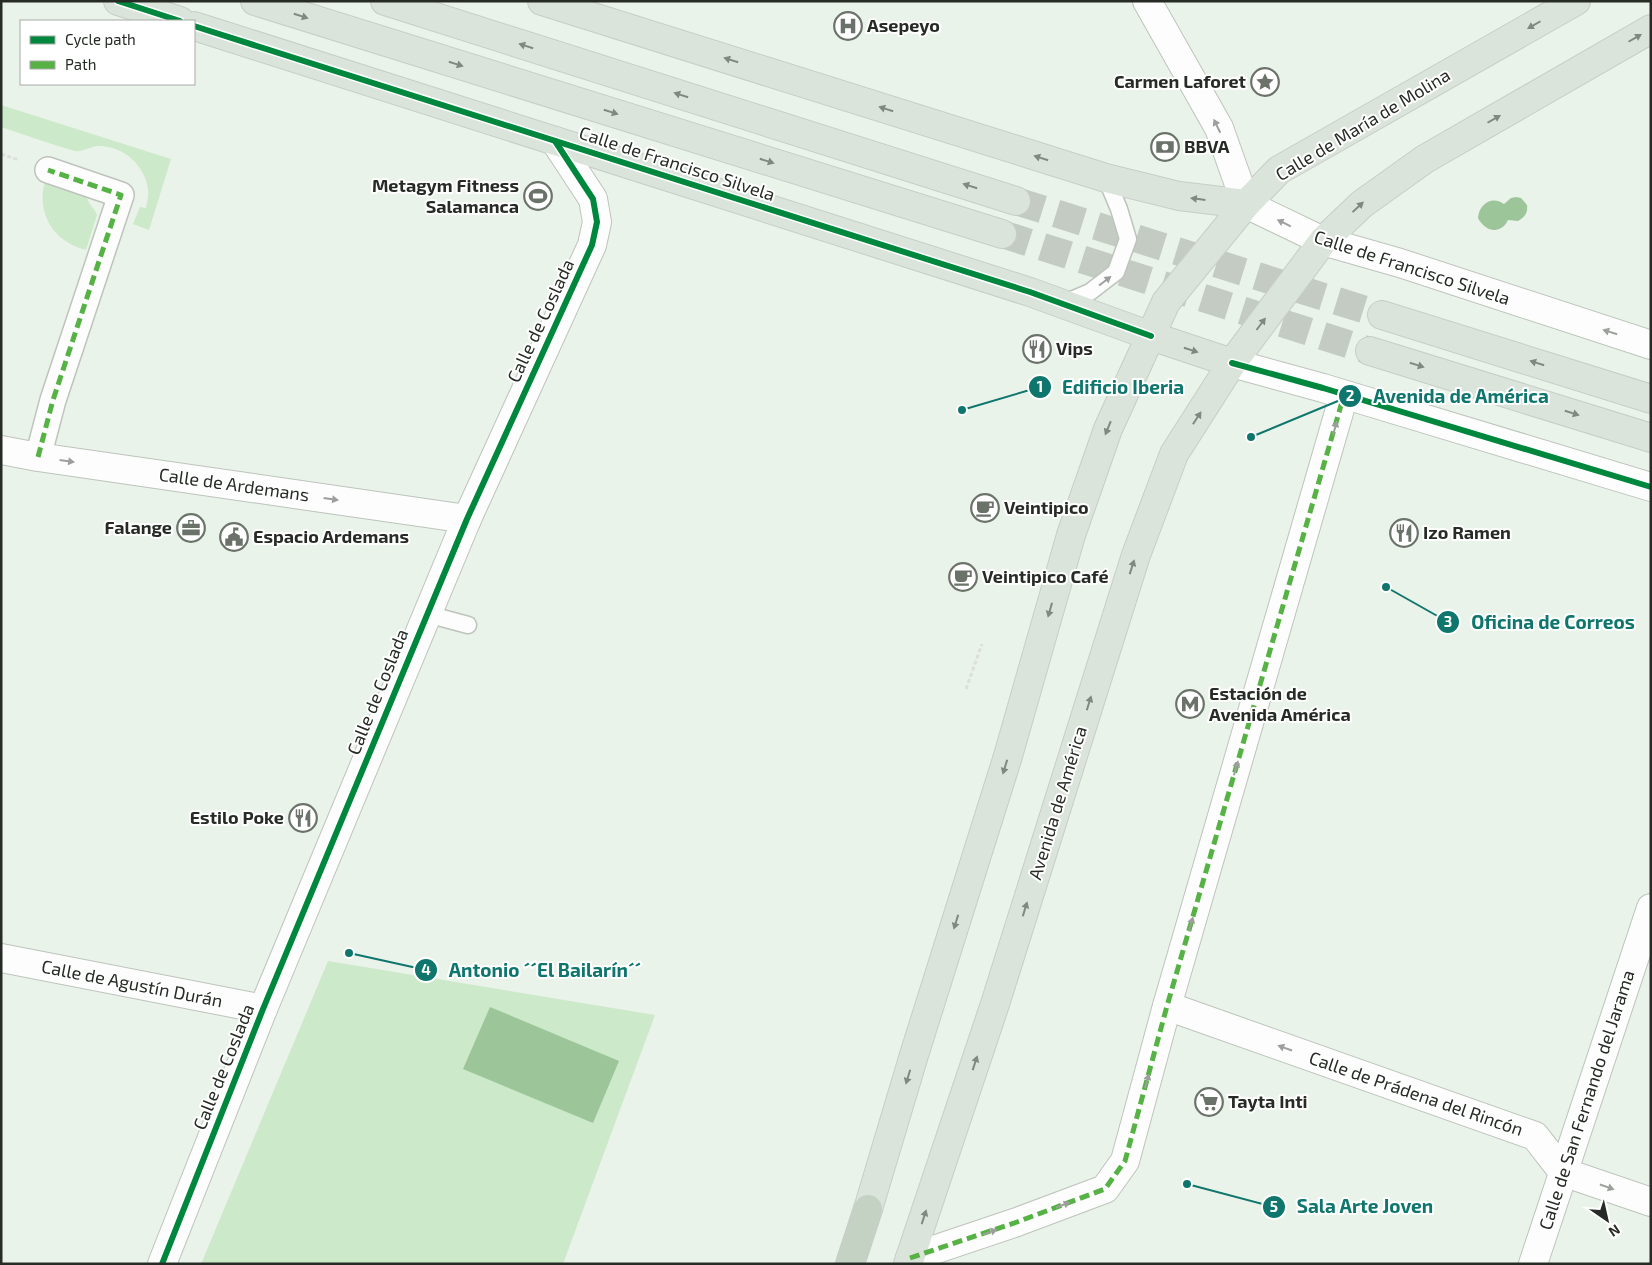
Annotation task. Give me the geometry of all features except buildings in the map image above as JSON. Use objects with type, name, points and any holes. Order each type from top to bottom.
[{"type":"highway","points":[[850,1264],[868,1209]]},
{"type":"main road","points":[[118,1],[177,20]]},
{"type":"main road","name":"Calle de Francisco Silvela","points":[[255,1],[1002,234]]},
{"type":"main road","points":[[385,1],[1016,200]]},
{"type":"main road","name":"Calle de Francisco Silvela","points":[[542,1],[1106,178],[1179,196],[1246,204]]},
{"type":"main road","name":"Calle de María de Molina","points":[[1150,336],[1166,302],[1246,204],[1279,170],[1576,1]]},
{"type":"main road","name":"Calle de Francisco Silvela","points":[[195,26],[1062,304],[1232,363]]},
{"type":"main road","points":[[1323,241],[1370,197],[1425,159],[1651,29]]},
{"type":"main road","name":"Avenida de América","points":[[909,1261],[995,1004],[1136,555],[1174,454],[1232,363],[1323,241]]},
{"type":"main road","points":[[1382,315],[1651,399]]},
{"type":"main road","points":[[868,1209],[1008,756],[1071,535],[1108,429],[1150,336]]},
{"type":"main road","points":[[1370,351],[1651,438]]},
{"type":"street","points":[[1147,1],[1219,128],[1246,204]]},
{"type":"street","name":"Calle de Coslada","points":[[162,1264],[264,1010],[467,519],[592,245],[596,222],[593,198],[555,141]]},
{"type":"street","points":[[38,457],[53,400],[121,195],[48,170]]},
{"type":"street","name":"Calle de Francisco Silvela","points":[[1246,204],[1323,241],[1400,263],[1651,345]]},
{"type":"street","name":"Calle de Francisco Silvela","points":[[1232,363],[1651,487]]},
{"type":"street","name":"Avenida de América","points":[[909,1261],[1105,1189],[1125,1161],[1167,1006],[1344,395]]},
{"type":"street","name":"Calle de Ardemans","points":[[1,450],[38,457],[467,519]]},
{"type":"street","name":"Calle de San Fernando del Jarama","points":[[1533,1264],[1651,908]]},
{"type":"street","name":"Calle de Agustín Durán","points":[[1,958],[264,1010]]},
{"type":"street","name":"Calle de Prádena del Rincón","points":[[1167,1006],[1535,1136],[1563,1172]]},
{"type":"street","points":[[1563,1172],[1651,1202]]},
{"type":"street","points":[[836,1264],[868,1209]]},
{"type":"lane","points":[[1062,304],[1090,292],[1116,272],[1128,239],[1119,209],[1106,178]]},
{"type":"lane","points":[[427,614],[468,625]]},
{"type":"path","points":[[966,689],[982,644]]},
{"type":"shaded area","points":[[1,105],[171,159],[149,230],[133,224],[140,207],[146,208],[148,191],[142,172],[131,158],[116,149],[107,147],[97,146],[75,151],[1,127]]},
{"type":"shaded area","points":[[46,177],[86,191],[89,203],[97,215],[86,250],[64,240],[49,223],[43,202]]},
{"type":"shaded area","points":[[1511,198],[1521,198],[1527,205],[1526,213],[1518,221],[1508,220],[1505,225],[1497,230],[1489,229],[1481,223],[1478,218],[1479,213],[1487,202],[1495,200],[1504,204]]},
{"type":"shaded area","points":[[328,961],[655,1015],[563,1264],[201,1264]]},
{"type":"shaded area","points":[[490,1007],[619,1061],[593,1123],[463,1069]]},
{"type":"tunnel","points":[[1016,201],[1382,315]]},
{"type":"tunnel","points":[[1002,234],[1370,351]]},
{"type":"marked path","points":[[38,457],[53,400],[121,195],[48,170]]},
{"type":"marked path","points":[[910,1258],[1017,1222],[1105,1189],[1125,1161],[1167,1006],[1344,395]]},
{"type":"cycle path","points":[[118,1],[177,20]]},
{"type":"cycle path","points":[[195,26],[1030,292],[1151,336]]},
{"type":"cycle path","points":[[162,1264],[263,1009],[467,519],[592,245],[597,222],[593,199],[555,141]]},
{"type":"cycle path","points":[[1232,363],[1323,388],[1651,487]]},
{"type":"place","name":"Asepeyo","points":[[848,26]]},
{"type":"place","name":"Carmen Laforet","points":[[1265,82]]},
{"type":"place","name":"BBVA","points":[[1165,147]]},
{"type":"place","name":"Metagym Fitness Salamanca","points":[[538,196]]},
{"type":"place","name":"Vips","points":[[1037,349]]},
{"type":"place","name":"Edificio Iberia","points":[[962,410]]},
{"type":"place","name":"Avenida de América","points":[[1251,437]]},
{"type":"place","name":"Veintipico","points":[[985,508]]},
{"type":"place","name":"Falange","points":[[191,528]]},
{"type":"place","name":"Izo Ramen","points":[[1404,533]]},
{"type":"place","name":"Espacio Ardemans","points":[[234,537]]},
{"type":"place","name":"Veintipico Café","points":[[963,577]]},
{"type":"place","name":"Oficina de Correos","points":[[1386,587]]},
{"type":"place","name":"Estación de Avenida América","points":[[1190,704]]},
{"type":"place","name":"Estilo Poke","points":[[303,818]]},
{"type":"place","name":"Antonio ´´El Bailarín´´","points":[[349,953]]},
{"type":"place","name":"Tayta Inti","points":[[1209,1102]]},
{"type":"place","name":"Sala Arte Joven","points":[[1187,1184]]}]
